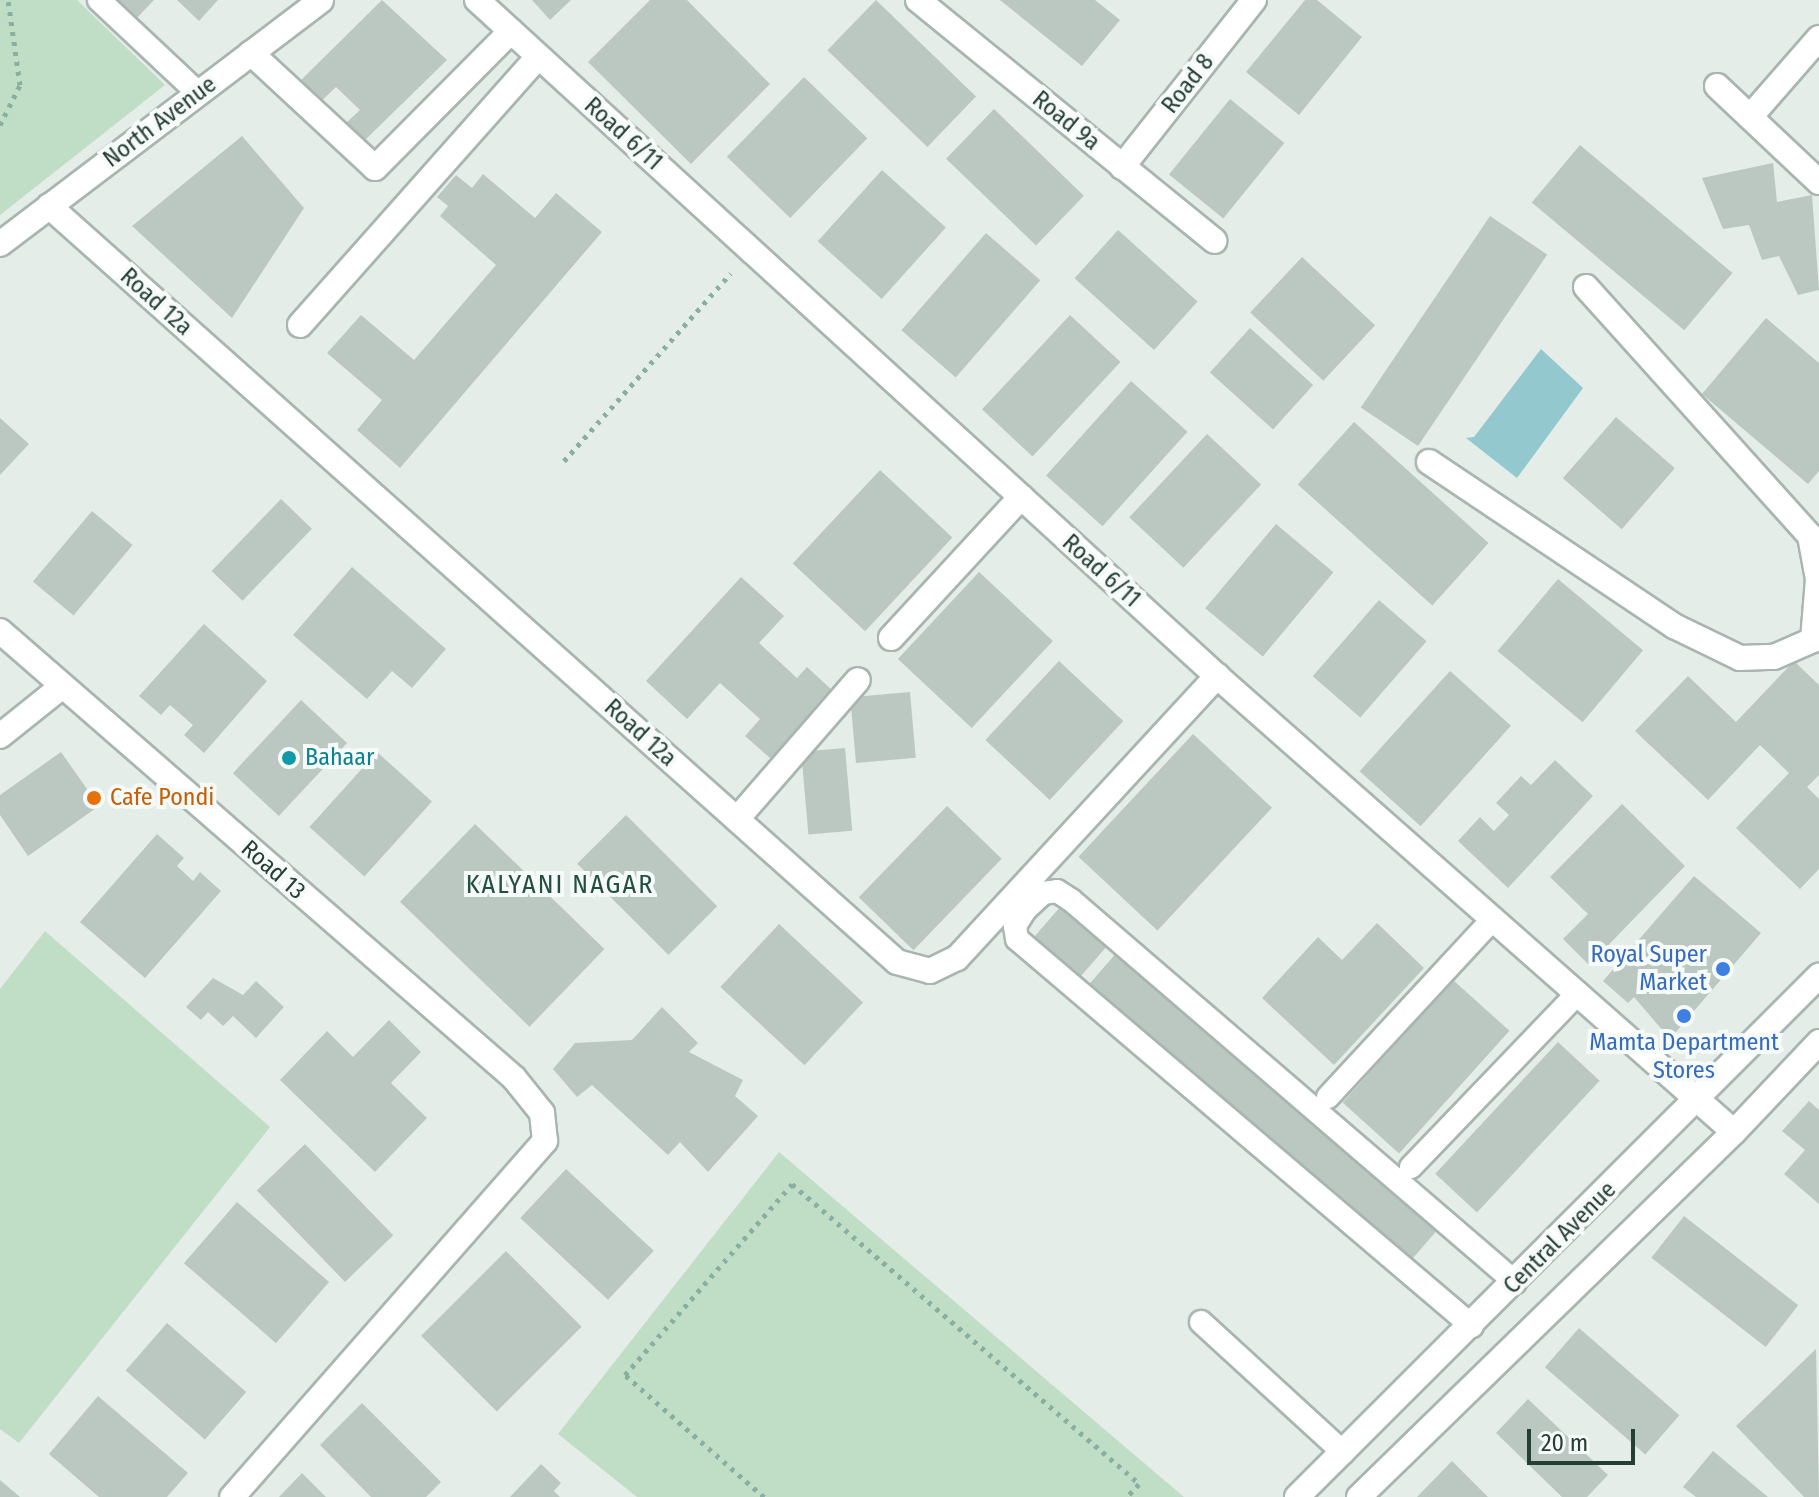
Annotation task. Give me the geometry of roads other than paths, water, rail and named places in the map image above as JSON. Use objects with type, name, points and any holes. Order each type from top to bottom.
[{"type":"street","name":"North Avenue","points":[[0,244],[321,0]]},
{"type":"street","name":"Road 6/11","points":[[477,0],[1217,676],[1734,1132]]},
{"type":"street","name":"Road 9a","points":[[918,0],[1215,241]]},
{"type":"street","name":"Road 8","points":[[1122,167],[1254,0]]},
{"type":"street","points":[[251,53],[375,168],[511,31]]},
{"type":"street","points":[[1750,117],[1819,38]]},
{"type":"street","points":[[300,325],[538,57]]},
{"type":"street","points":[[1717,86],[1819,182]]},
{"type":"street","name":"Road 12a","points":[[49,206],[897,962],[930,971],[957,958],[1217,676]]},
{"type":"street","points":[[1429,462],[1674,626],[1740,658],[1774,657],[1816,642],[1818,579],[1810,536],[1586,287]]},
{"type":"street","points":[[891,638],[1021,497]]},
{"type":"street","name":"Road 13","points":[[0,631],[60,688],[514,1078],[542,1113],[545,1141],[232,1497]]},
{"type":"street","points":[[737,819],[858,680]]},
{"type":"street","points":[[0,736],[60,688]]},
{"type":"street","name":"Central Avenue","points":[[1297,1497],[1699,1100],[1819,976]]},
{"type":"street","name":"Central Avenue","points":[[1359,1497],[1734,1132],[1819,1042]]},
{"type":"lane","points":[[99,0],[198,93]]},
{"type":"lane","points":[[1472,1326],[1017,939],[1015,926],[1025,910],[1043,893],[1057,891],[1071,900],[1515,1282]]},
{"type":"lane","points":[[1328,1097],[1493,919]]},
{"type":"lane","points":[[1411,1167],[1578,993]]},
{"type":"lane","points":[[1201,1322],[1343,1452]]},
{"type":"water","points":[[1541,349],[1583,388],[1517,478],[1466,438],[1474,437]]},
{"type":"place","name":"Bahaar","points":[[289,758]]},
{"type":"place","name":"Cafe Pondi","points":[[94,798]]},
{"type":"place","name":"Royal Super Market","points":[[1723,969]]},
{"type":"place","name":"Mamta Department Stores","points":[[1684,1016]]},
{"type":"district","name":"KALYANI NAGAR","points":[[560,885]]}]
